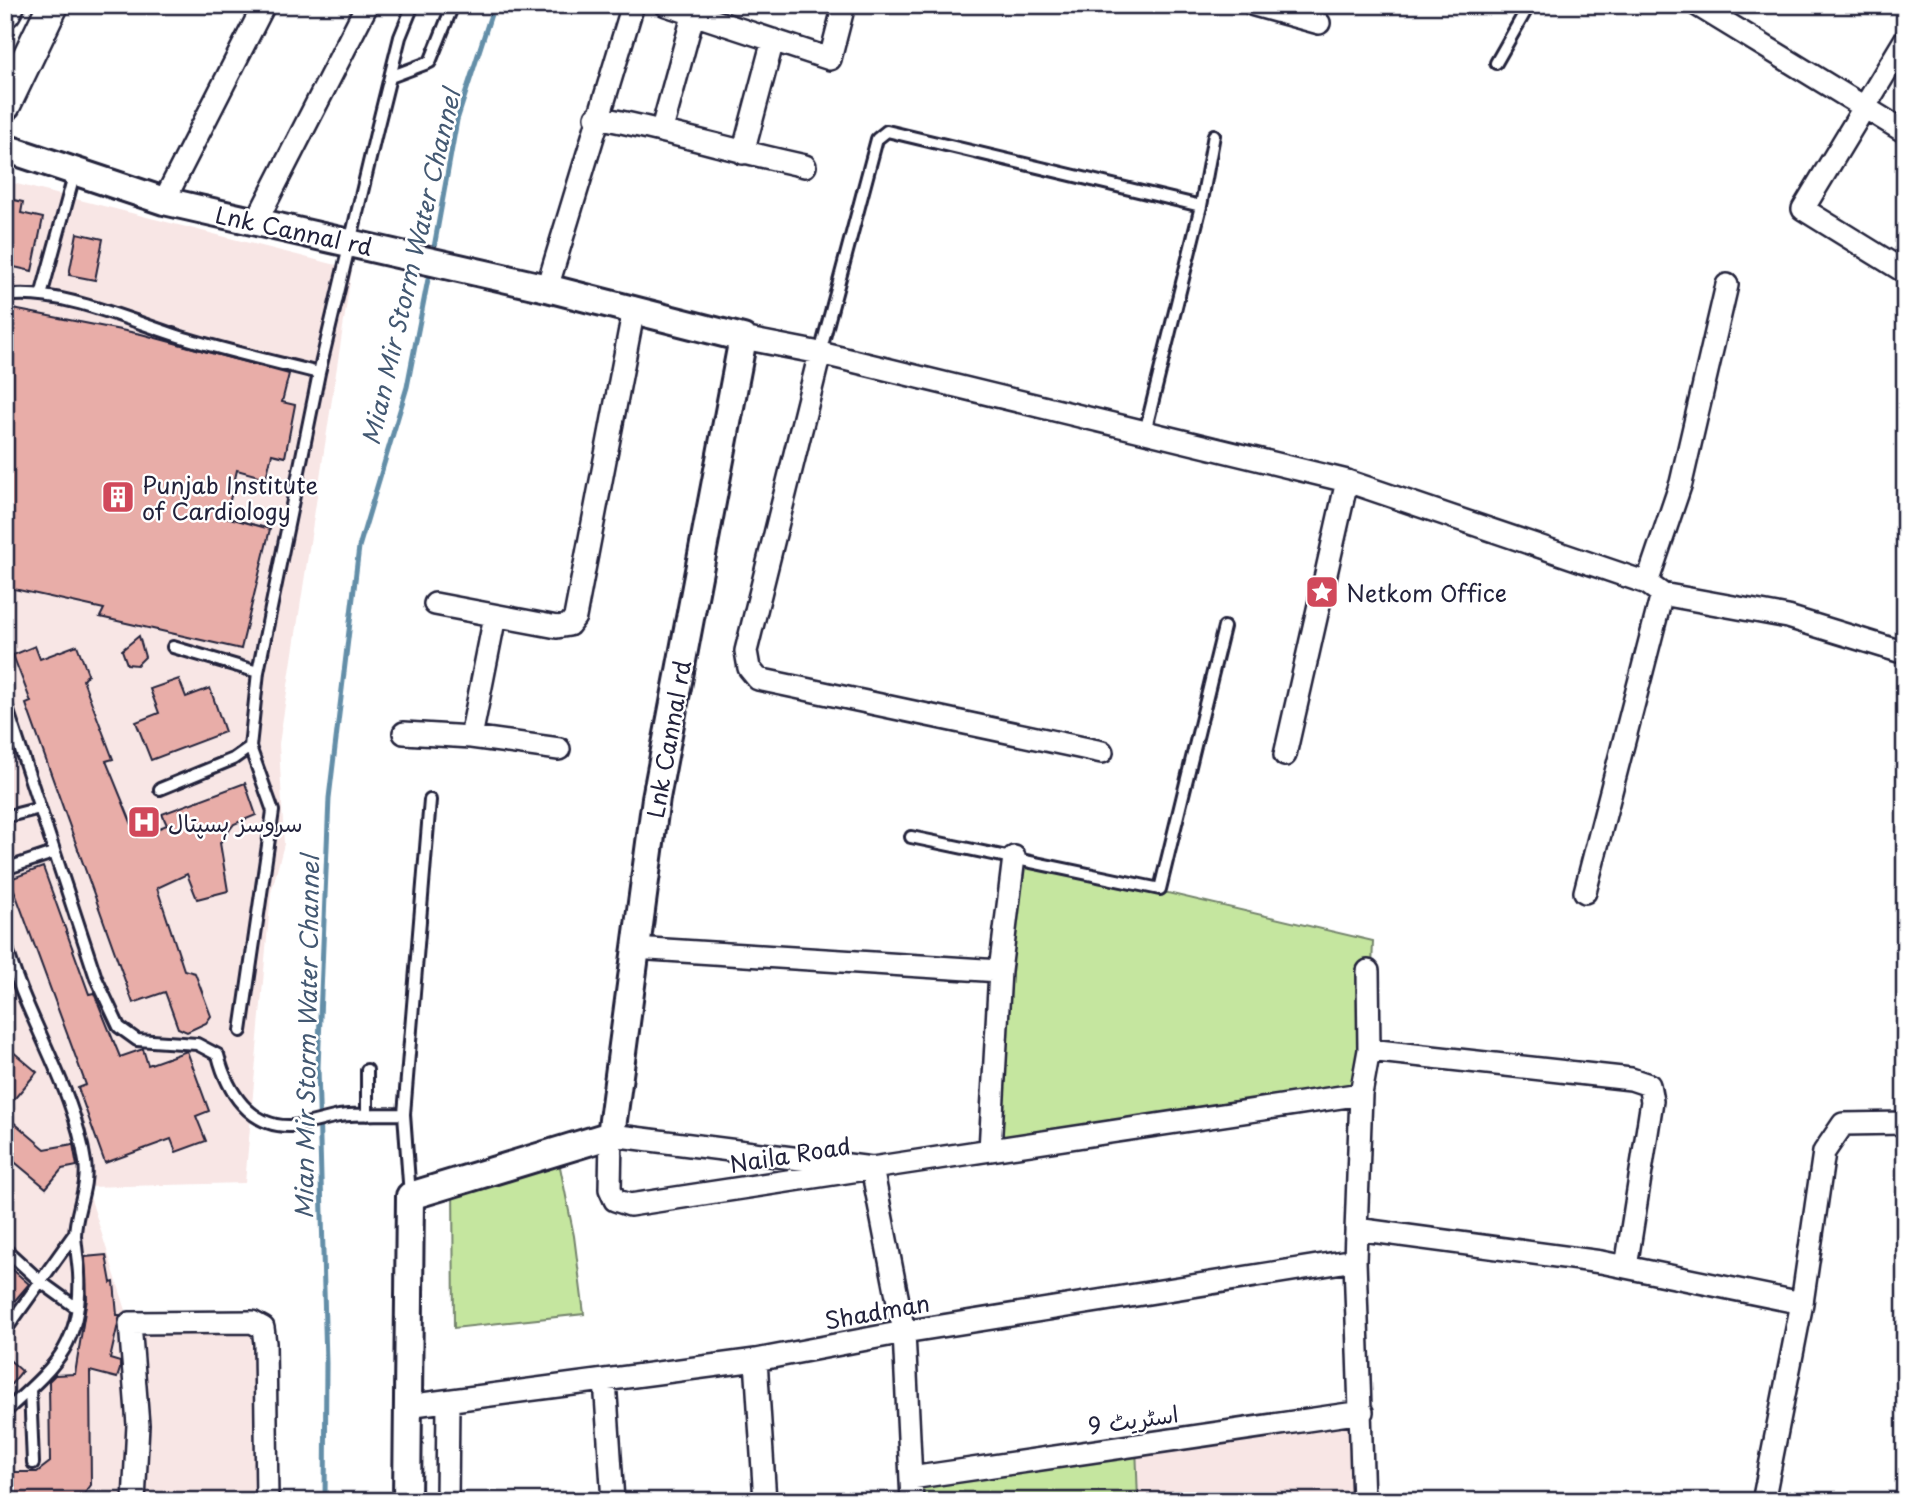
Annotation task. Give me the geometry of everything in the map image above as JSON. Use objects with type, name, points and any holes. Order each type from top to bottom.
[{"type":"main road","points":[[5,12],[9,5]]},
{"type":"main road","points":[[5,105],[53,5]]},
{"type":"street","points":[[164,201],[264,5]]},
{"type":"street","points":[[256,222],[367,5]]},
{"type":"street","points":[[547,288],[596,117],[632,5]]},
{"type":"street","points":[[666,5],[830,59],[844,5]]},
{"type":"street","points":[[1254,5],[1319,23]]},
{"type":"street","points":[[1697,5],[1905,132]]},
{"type":"street","points":[[662,129],[693,16]]},
{"type":"street","points":[[743,153],[773,40]]},
{"type":"street","points":[[1905,40],[1803,209],[1905,272]]},
{"type":"street","points":[[596,117],[662,129],[743,153],[804,166]]},
{"type":"street","name":"Lnk Cannal rd","points":[[5,148],[164,201],[634,308],[743,338],[656,797],[611,1135]]},
{"type":"street","points":[[1585,892],[1727,285]]},
{"type":"street","points":[[435,604],[557,627],[569,625],[575,617],[634,308]]},
{"type":"street","points":[[743,338],[820,353],[1347,481],[1655,589],[1788,617],[1905,653]]},
{"type":"street","points":[[820,353],[746,651],[749,668],[758,679],[1102,752]]},
{"type":"street","points":[[1286,755],[1347,481]]},
{"type":"street","points":[[471,737],[495,617]]},
{"type":"street","points":[[404,733],[471,737],[559,749]]},
{"type":"street","points":[[990,1150],[1000,971],[1014,857]]},
{"type":"street","points":[[634,948],[1000,971]]},
{"type":"street","points":[[1363,1501],[1355,1260],[1361,1094],[1369,1050],[1368,971]]},
{"type":"street","points":[[1369,1050],[1631,1079],[1649,1085],[1652,1101],[1626,1267]]},
{"type":"street","points":[[407,1501],[410,1196],[611,1135],[872,1168],[1361,1094]]},
{"type":"street","points":[[1764,1497],[1802,1303],[1824,1153],[1843,1124],[1905,1123]]},
{"type":"street","name":"Naila Road","points":[[611,1135],[610,1189],[615,1199],[630,1205],[872,1168],[904,1332],[912,1501]]},
{"type":"street","points":[[1356,1229],[1626,1267],[1802,1303]]},
{"type":"street","name":"Shadman","points":[[407,1406],[756,1360],[904,1332],[1355,1260]]},
{"type":"street","points":[[134,1501],[138,1425],[130,1323],[239,1322],[252,1322],[263,1328],[267,1501]]},
{"type":"street","points":[[756,1360],[765,1501]]},
{"type":"street","points":[[605,1380],[613,1501]]},
{"type":"street","points":[[447,1501],[448,1402]]},
{"type":"street","name":"اسٹریٹ 9","points":[[911,1478],[1362,1412]]},
{"type":"lane","points":[[241,1031],[273,811],[250,747],[258,672],[319,373],[390,77],[413,5]]},
{"type":"lane","points":[[390,77],[430,62],[453,5]]},
{"type":"lane","points":[[1496,63],[1529,5]]},
{"type":"lane","points":[[820,353],[877,139],[887,131],[1201,206]]},
{"type":"lane","points":[[1145,432],[1201,206],[1214,135]]},
{"type":"lane","points":[[41,296],[75,172]]},
{"type":"lane","points":[[5,296],[41,296],[319,373]]},
{"type":"lane","points":[[911,838],[1160,889],[1224,627]]},
{"type":"lane","points":[[173,647],[258,672]]},
{"type":"lane","points":[[5,702],[96,978],[119,1027],[137,1040],[197,1044],[218,1055],[223,1077],[254,1117],[269,1125],[293,1126],[342,1116],[404,1114]]},
{"type":"lane","points":[[160,789],[233,759],[250,747]]},
{"type":"lane","points":[[410,1196],[404,1114],[430,800]]},
{"type":"lane","points":[[5,817],[40,808]]},
{"type":"lane","points":[[5,869],[53,853]]},
{"type":"lane","points":[[5,942],[8,967],[57,1072],[85,1163],[85,1185],[75,1233],[79,1275],[78,1308],[68,1345],[30,1389],[6,1409]]},
{"type":"lane","points":[[367,1070],[367,1115]]},
{"type":"lane","points":[[5,1331],[75,1233]]},
{"type":"lane","points":[[5,1250],[41,1282],[78,1308]]},
{"type":"lane","points":[[30,1389],[33,1463]]},
{"type":"shaded area","name":"سروسز ہسپتال","points":[[5,181],[352,269],[279,744],[284,844],[271,893],[245,1183],[87,1187],[130,1323],[263,1328],[266,1501],[5,1501]]},
{"type":"shaded area","points":[[1362,1412],[1364,1501],[1138,1501],[1136,1445]]},
{"type":"green space","points":[[1014,857],[1373,941],[1369,1050],[1361,1094],[990,1150]]},
{"type":"green space","points":[[557,1152],[574,1236],[584,1314],[454,1328],[453,1179]]},
{"type":"green space","points":[[1136,1445],[1138,1501],[912,1501],[911,1478]]},
{"type":"building","points":[[5,198],[23,202],[21,213],[43,218],[32,271],[5,265]]},
{"type":"building","points":[[77,233],[103,239],[95,280],[69,275]]},
{"type":"building","name":"Punjab Institute of Cardiology","points":[[13,309],[141,334],[289,374],[282,402],[295,405],[285,457],[272,454],[266,478],[237,470],[226,517],[270,529],[241,649],[100,617],[104,609],[5,587],[5,315],[12,315]]},
{"type":"building","points":[[139,636],[145,657],[137,665],[127,664],[122,650]]},
{"type":"building","points":[[77,645],[88,674],[83,680],[113,759],[106,761],[137,837],[167,825],[162,814],[245,783],[256,815],[234,824],[220,843],[228,891],[197,899],[187,874],[157,888],[184,970],[195,973],[211,1016],[206,1023],[187,1032],[178,1028],[165,992],[133,1003],[26,704],[31,702],[13,655],[35,646],[40,659]]},
{"type":"building","points":[[179,679],[186,697],[210,688],[225,732],[151,760],[136,722],[159,713],[150,689]]},
{"type":"building","points":[[43,867],[89,994],[94,993],[120,1057],[143,1049],[148,1065],[187,1051],[209,1111],[196,1116],[206,1141],[176,1152],[171,1139],[105,1163],[78,1088],[86,1085],[10,879]]},
{"type":"building","points":[[5,1045],[37,1072],[5,1110]]},
{"type":"building","points":[[5,1115],[45,1149],[73,1144],[77,1166],[62,1169],[46,1188],[5,1154]]},
{"type":"building","points":[[106,1255],[111,1283],[114,1282],[117,1315],[120,1315],[110,1359],[120,1362],[120,1369],[117,1378],[90,1371],[91,1485],[79,1501],[5,1501],[5,1472],[37,1472],[50,1462],[49,1381],[55,1375],[75,1374],[87,1299],[85,1257]]},
{"type":"building","points":[[5,1263],[29,1284],[5,1312]]},
{"type":"building","points":[[5,1356],[22,1371],[5,1392]]},
{"type":"waterway","name":"Mian Mir Storm Water Channel","points":[[433,253],[457,120],[494,5]]},
{"type":"waterway","name":"Mian Mir Storm Water Channel","points":[[325,1501],[326,1363],[318,1067],[329,798],[359,547],[407,387],[430,269]]},
{"type":"place","name":"Punjab Institute of Cardiology","points":[[118,497]]},
{"type":"place","name":"Netkom Office","points":[[1322,592]]},
{"type":"place","name":"سروسز ہسپتال","points":[[144,822]]}]
